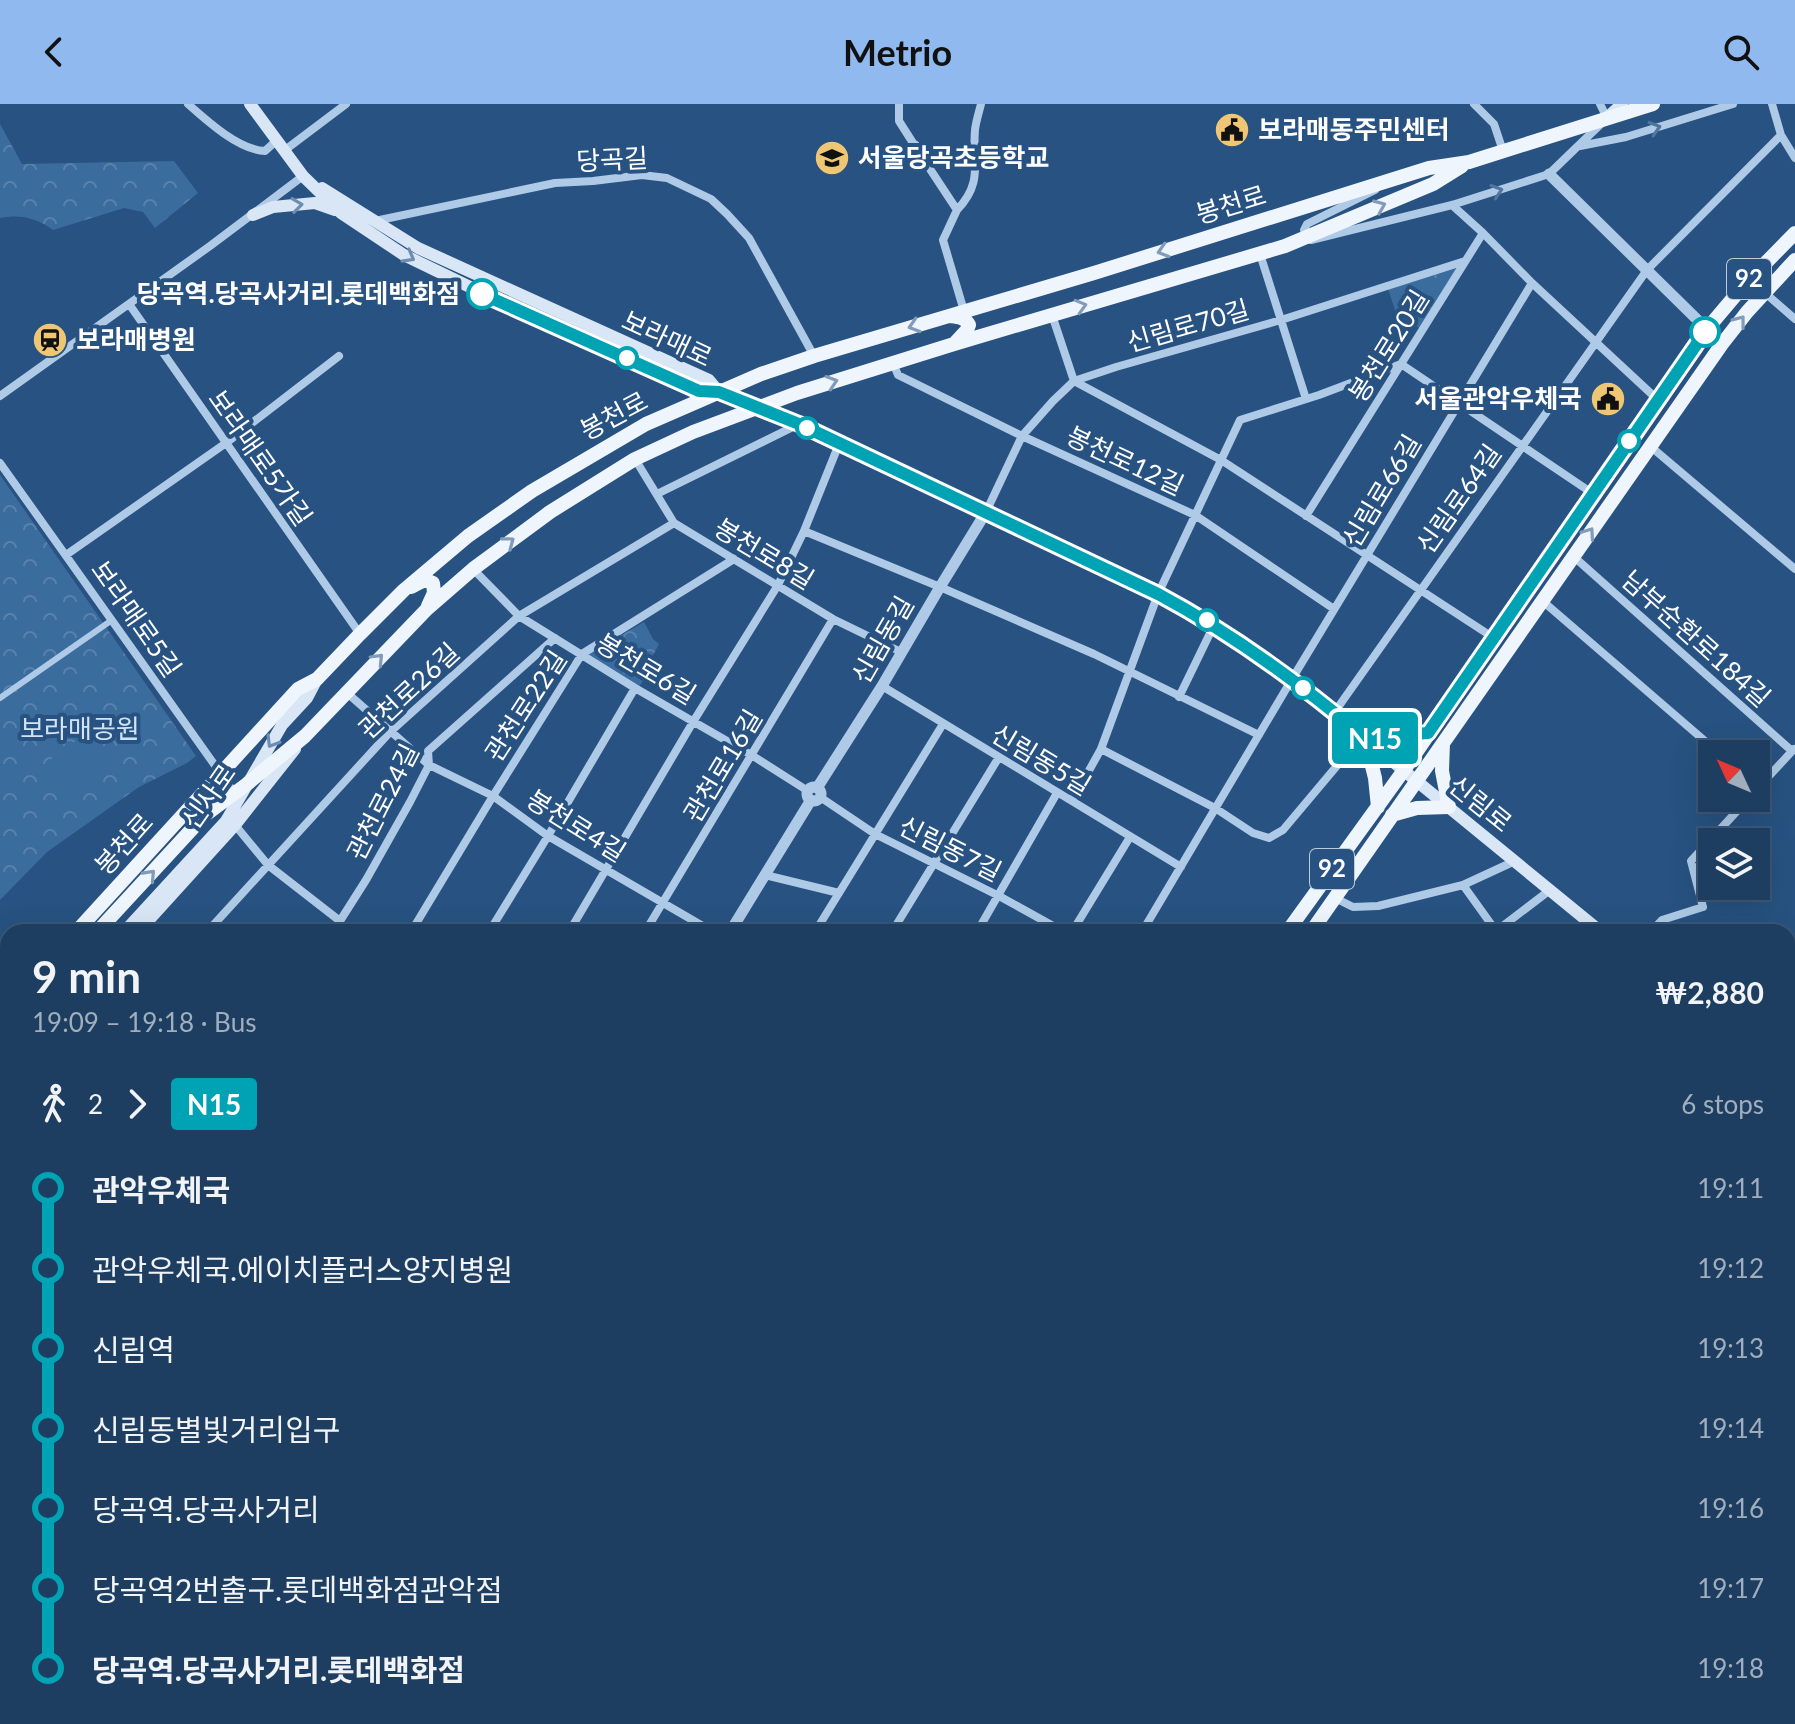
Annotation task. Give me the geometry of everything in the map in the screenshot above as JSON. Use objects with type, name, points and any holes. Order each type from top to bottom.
[{"type":"main road","name":"보라매로","points":[[250,104],[303,176],[341,213],[404,255],[462,285],[699,391],[719,392]]},
{"type":"main road","points":[[1607,118],[1622,104]]},
{"type":"main road","name":"봉천로","points":[[83,924],[298,689],[317,679],[404,590],[468,536],[532,491],[646,424],[761,374],[814,356],[1429,168],[1469,162],[1653,104]]},
{"type":"main road","name":"봉천로","points":[[104,924],[204,816],[240,792],[305,736],[427,609],[473,569],[550,512],[635,459],[758,407],[954,344],[1285,246],[1433,184],[1469,162]]},
{"type":"main road","name":"보라매로","points":[[303,176],[418,248],[709,380],[719,392]]},
{"type":"main road","points":[[253,215],[273,207],[315,203],[341,213]]},
{"type":"main road","name":"92","points":[[1292,924],[1404,770],[1707,329],[1795,233]]},
{"type":"main road","name":"92","points":[[1317,924],[1722,344],[1764,292],[1795,260]]},
{"type":"main road","points":[[1034,291],[1026,311],[1049,316]]},
{"type":"main road","points":[[947,316],[966,320],[969,325],[954,344]]},
{"type":"main road","name":"신림로","points":[[719,392],[799,424],[986,512],[1158,594],[1214,625],[1292,679],[1587,924]]},
{"type":"main road","points":[[404,590],[422,581],[433,583],[434,593],[427,609]]},
{"type":"main road","name":"신사로","points":[[131,924],[226,821],[240,792],[282,725],[307,698],[317,679]]},
{"type":"main road","points":[[1378,807],[1375,778],[1364,737],[1428,733]]},
{"type":"main road","name":"신사로","points":[[145,924],[235,825],[305,736]]},
{"type":"main road","points":[[1392,815],[1417,808],[1449,807],[1442,771],[1448,737]]},
{"type":"street","points":[[188,104],[207,121],[245,146],[265,151],[280,146],[346,104]]},
{"type":"street","points":[[899,104],[899,121],[913,143],[920,148],[957,210]]},
{"type":"street","points":[[964,311],[943,240],[974,184],[975,131],[981,104]]},
{"type":"street","points":[[1474,104],[1494,124],[1503,151]]},
{"type":"street","points":[[1285,246],[1452,205],[1549,174],[1607,118],[1600,104]]},
{"type":"street","points":[[1579,147],[1626,137],[1733,104]]},
{"type":"street","points":[[1772,104],[1781,135],[1795,158]]},
{"type":"street","name":"신림로64길","points":[[1334,713],[1647,270],[1781,135]]},
{"type":"street","points":[[1549,174],[1722,344]]},
{"type":"street","name":"당곡길","points":[[374,222],[555,183],[642,175],[667,178],[711,199],[749,238],[814,356]]},
{"type":"street","points":[[0,396],[303,176]]},
{"type":"street","points":[[1341,234],[1309,236],[1304,230],[1307,224],[1398,179]]},
{"type":"street","points":[[1452,205],[1658,400]]},
{"type":"street","name":"봉천로20길","points":[[1306,516],[1483,233]]},
{"type":"street","points":[[1260,254],[1306,399]]},
{"type":"street","name":"신림로70길","points":[[986,512],[1022,436],[1074,381],[1281,320],[1465,261]]},
{"type":"street","name":"신림로66길","points":[[1147,924],[1532,283]]},
{"type":"street","points":[[1764,292],[1795,319]]},
{"type":"street","name":"보라매로5가길","points":[[129,304],[360,634]]},
{"type":"street","points":[[1049,316],[1074,381],[1221,460],[1494,638]]},
{"type":"street","points":[[66,555],[226,443],[339,356]]},
{"type":"street","name":"봉천로12길","points":[[893,363],[898,375],[1195,515],[1334,609]]},
{"type":"street","points":[[1072,801],[1101,749],[1158,594],[1240,420],[1401,364],[1592,493]]},
{"type":"street","points":[[657,494],[799,424]]},
{"type":"street","points":[[574,924],[778,585],[804,531],[839,444]]},
{"type":"street","points":[[1650,446],[1795,569]]},
{"type":"street","name":"봉천로8길","points":[[635,459],[674,523],[833,619],[901,652]]},
{"type":"street","name":"보라매로5길","points":[[0,463],[220,773],[240,792]]},
{"type":"street","name":"신림동길","points":[[735,924],[986,512]]},
{"type":"street","name":"관천로26길","points":[[214,924],[390,732],[519,616],[674,523]]},
{"type":"street","points":[[804,531],[1130,670],[1259,735]]},
{"type":"street","name":"남부순환로184길","points":[[1573,556],[1794,750]]},
{"type":"street","name":"관천로22길","points":[[416,924],[582,654],[734,559]]},
{"type":"street","name":"봉천로6길","points":[[473,569],[519,616],[814,794]]},
{"type":"street","points":[[1546,600],[1704,740]]},
{"type":"street","name":"관천로16길","points":[[650,924],[833,619]]},
{"type":"street","points":[[0,698],[112,620]]},
{"type":"street","points":[[1179,697],[1214,625]]},
{"type":"street","name":"관천로24길","points":[[338,924],[381,854],[429,765],[428,751],[555,638]]},
{"type":"street","name":"신림동5길","points":[[882,686],[1181,867]]},
{"type":"street","points":[[494,924],[635,688]]},
{"type":"street","name":"봉천로4길","points":[[346,692],[429,765],[493,796],[548,836],[699,924]]},
{"type":"street","points":[[820,924],[943,724]]},
{"type":"street","points":[[1101,749],[1215,808],[1253,833],[1269,838],[1283,830],[1364,737]]},
{"type":"street","points":[[1770,774],[1794,750]]},
{"type":"street","points":[[897,924],[999,757]]},
{"type":"street","points":[[982,924],[1057,793]]},
{"type":"street","name":"신림동7길","points":[[814,794],[875,834],[1050,924]]},
{"type":"street","points":[[1658,924],[1662,920],[1703,907],[1691,861],[1736,812]]},
{"type":"street","points":[[235,825],[268,865],[340,921]]},
{"type":"street","points":[[1077,924],[1130,837]]},
{"type":"street","points":[[1335,898],[1353,907],[1378,906],[1463,885],[1515,861]]},
{"type":"street","points":[[765,875],[839,893]]},
{"type":"street","points":[[1463,885],[1491,924]]},
{"type":"street","points":[[1505,924],[1550,890]]},
{"type":"green space","points":[[0,124],[22,164],[174,161],[198,193],[155,228],[143,212],[124,208],[53,230],[28,218],[0,218]]},
{"type":"green space","points":[[1465,261],[1422,330],[1396,313],[1387,286]]},
{"type":"green space","name":"보라매공원","points":[[0,475],[196,756],[139,787],[47,852],[0,900]]},
{"type":"green space","points":[[644,622],[659,644],[650,661],[653,665],[639,687],[587,655]]},
{"type":"green space","points":[[85,734],[109,767],[71,795],[47,762]]},
{"type":"bus line","name":"N15","points":[[482,294],[699,391],[719,392],[799,424],[1158,594],[1233,637],[1292,679],[1365,738],[1428,733],[1705,332]]},
{"type":"place","name":"보라매동주민센터","points":[[1232,130]]},
{"type":"place","name":"서울당곡초등학교","points":[[832,158]]},
{"type":"place","name":"당곡역.당곡사거리.롯데백화점","points":[[482,294]]},
{"type":"place","name":"보라매병원","points":[[50,340]]},
{"type":"place","name":"서울관악우체국","points":[[1608,399]]}]
